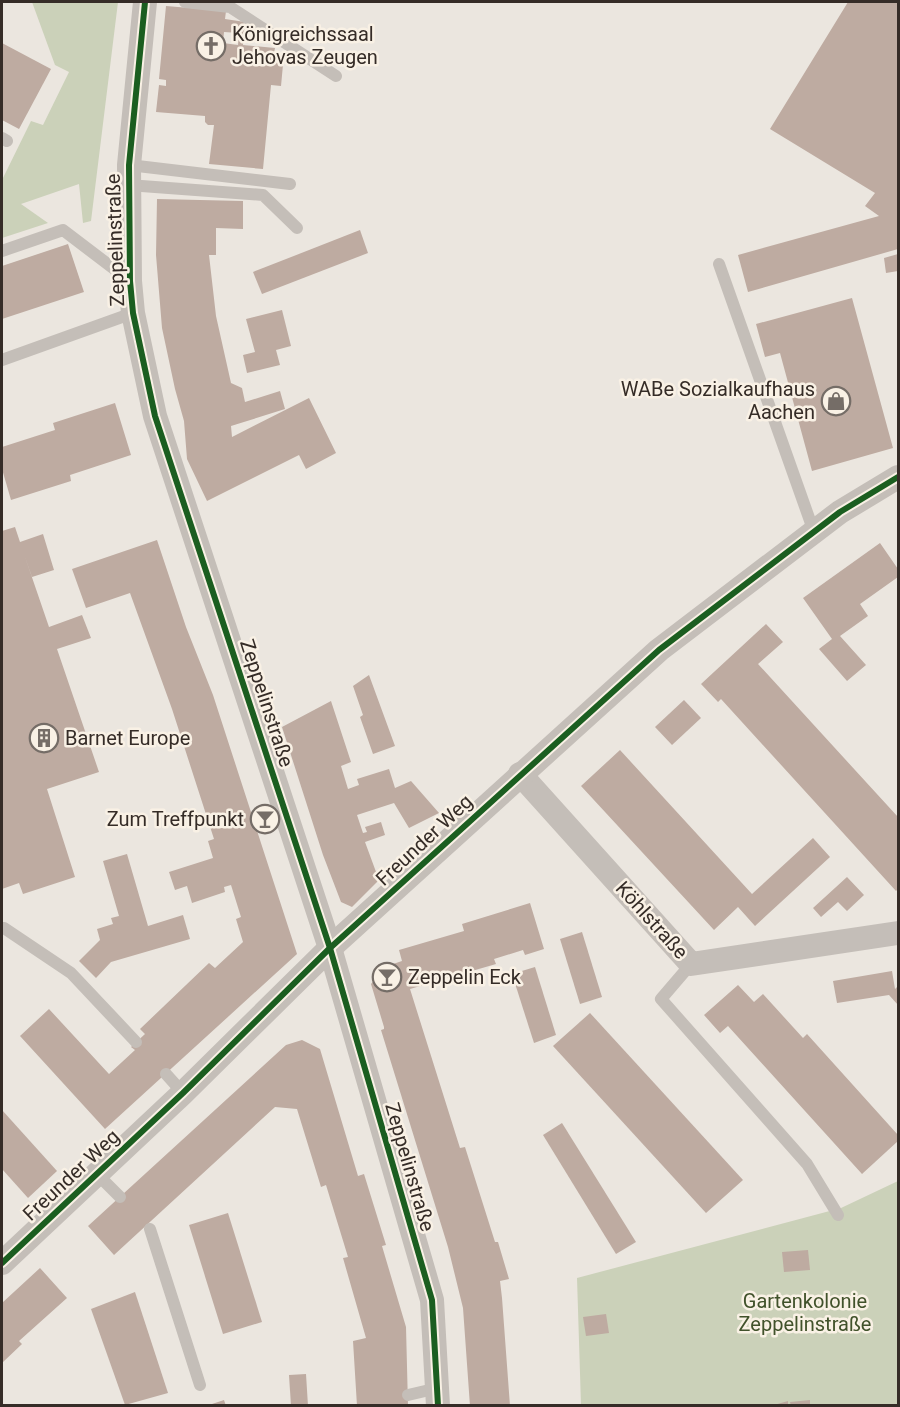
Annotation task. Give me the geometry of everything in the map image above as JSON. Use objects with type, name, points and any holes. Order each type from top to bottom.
[{"type":"street","name":"Zeppelinstraße","points":[[145,2],[129,175],[130,281],[133,313],[155,416],[330,948],[432,1300],[438,1397]]},
{"type":"street","name":"Freunder Weg","points":[[2,1263],[183,1093],[330,948],[659,650],[840,512],[898,477]]},
{"type":"street","name":"Köhlstraße","points":[[520,774],[691,964],[898,933]]},
{"type":"lane","points":[[185,2],[230,7],[336,76]]},
{"type":"lane","points":[[129,175],[290,184]]},
{"type":"lane","points":[[129,175],[263,195],[297,228]]},
{"type":"lane","points":[[2,251],[63,230],[130,281]]},
{"type":"lane","points":[[719,264],[814,532]]},
{"type":"lane","points":[[2,360],[133,313]]},
{"type":"lane","points":[[4,928],[71,973],[136,1042]]},
{"type":"lane","points":[[691,964],[661,999],[807,1164],[838,1215]]},
{"type":"lane","points":[[166,1074],[183,1093]]},
{"type":"lane","points":[[96,1173],[120,1197]]},
{"type":"lane","points":[[150,1229],[200,1385]]},
{"type":"lane","points":[[408,1395],[438,1397]]},
{"type":"green space","points":[[32,2],[118,2],[91,221],[83,223],[79,184],[21,204],[48,223],[2,238],[2,180],[31,121],[43,125],[69,72],[55,65]]},
{"type":"green space","name":"Gartenkolonie Zeppelinstraße","points":[[898,1181],[898,1405],[581,1405],[577,1278],[841,1208]]},
{"type":"building","points":[[848,2],[898,2],[898,249],[748,292],[738,255],[879,216],[865,206],[875,193],[770,129]]},
{"type":"building","points":[[166,6],[226,11],[225,19],[245,22],[243,45],[275,48],[274,53],[284,54],[281,86],[271,85],[263,169],[209,164],[214,125],[208,125],[205,122],[205,116],[156,112],[159,85],[166,86],[166,80],[159,79]],"holes":[[[224,32],[239,33],[238,45],[223,43]]]},
{"type":"building","points":[[2,43],[51,69],[19,129],[2,120]]},
{"type":"building","points":[[157,199],[243,201],[243,229],[216,228],[216,255],[209,255],[216,316],[231,383],[242,388],[245,402],[280,391],[285,409],[231,426],[232,437],[309,398],[336,453],[306,469],[299,455],[207,501],[187,459],[184,421],[162,328],[156,255]]},
{"type":"building","points":[[360,230],[368,253],[262,294],[253,272]]},
{"type":"building","points":[[68,244],[84,292],[2,319],[2,266]]},
{"type":"building","points":[[898,254],[898,271],[886,273],[884,258]]},
{"type":"building","name":"WABe Sozialkaufhaus Aachen","points":[[852,298],[893,448],[812,471],[780,353],[765,357],[756,324]]},
{"type":"building","points":[[282,310],[291,346],[276,350],[280,365],[247,373],[243,355],[255,352],[246,319]]},
{"type":"building","points":[[115,403],[131,455],[70,475],[71,481],[11,500],[2,469],[2,447],[55,430],[53,423]]},
{"type":"building","points":[[15,527],[20,542],[43,534],[54,570],[32,577],[24,554],[49,627],[82,615],[91,638],[57,649],[99,772],[47,789],[75,877],[23,894],[19,883],[2,889],[2,531]]},
{"type":"building","points":[[157,540],[186,627],[213,695],[297,954],[105,1129],[20,1036],[49,1009],[109,1074],[135,1050],[131,1047],[145,1034],[140,1029],[209,963],[215,968],[243,942],[236,919],[241,917],[231,885],[224,887],[225,892],[192,903],[187,886],[175,890],[169,872],[213,858],[208,841],[214,839],[172,709],[130,593],[86,608],[72,569]]},
{"type":"building","points":[[880,543],[898,569],[898,577],[860,604],[868,616],[840,636],[866,665],[847,681],[819,649],[832,639],[803,598]]},
{"type":"building","points":[[766,624],[783,642],[758,664],[898,817],[898,889],[896,891],[721,699],[718,702],[701,684]]},
{"type":"building","points":[[369,675],[395,746],[373,754],[360,717],[363,715],[353,686]]},
{"type":"building","points":[[684,700],[701,718],[672,745],[655,727]]},
{"type":"building","points":[[331,701],[351,762],[341,766],[348,789],[359,785],[357,779],[389,769],[395,788],[411,781],[439,813],[409,828],[394,803],[357,815],[363,833],[367,832],[365,827],[381,822],[385,835],[365,842],[379,880],[352,907],[341,902],[323,855],[282,727]]},
{"type":"building","points":[[620,750],[752,894],[813,838],[830,857],[755,926],[738,907],[714,930],[581,786]]},
{"type":"building","points":[[127,854],[148,926],[183,915],[190,939],[111,962],[96,978],[79,961],[100,940],[97,929],[113,924],[111,918],[119,916],[103,861]]},
{"type":"building","points":[[847,877],[864,895],[847,911],[838,902],[821,917],[813,908]]},
{"type":"building","points":[[530,903],[544,949],[525,955],[523,950],[494,959],[496,964],[410,989],[460,1148],[465,1147],[509,1279],[500,1281],[510,1406],[470,1406],[463,1308],[448,1247],[381,1030],[384,1027],[371,984],[377,977],[375,970],[402,961],[399,950],[464,931],[462,924]]},
{"type":"building","points":[[582,932],[602,997],[580,1004],[560,939]]},
{"type":"building","points":[[535,967],[556,1035],[534,1043],[512,974]]},
{"type":"building","points":[[892,971],[895,989],[898,986],[898,1005],[889,995],[837,1003],[833,981]]},
{"type":"building","points":[[738,985],[754,1002],[763,994],[803,1038],[807,1034],[898,1135],[898,1141],[862,1174],[728,1026],[720,1033],[704,1015]]},
{"type":"building","points":[[590,1013],[743,1180],[706,1213],[553,1046]]},
{"type":"building","points":[[302,1040],[320,1049],[358,1176],[364,1174],[386,1245],[382,1246],[406,1327],[408,1406],[357,1406],[353,1341],[366,1338],[343,1258],[348,1257],[326,1185],[321,1187],[297,1109],[275,1107],[114,1255],[88,1226],[286,1045]]},
{"type":"building","points":[[2,1110],[57,1171],[28,1198],[2,1169]]},
{"type":"building","points":[[562,1123],[636,1242],[616,1254],[543,1135]]},
{"type":"building","points":[[228,1213],[262,1322],[223,1334],[189,1225]]},
{"type":"building","points":[[808,1250],[810,1270],[784,1272],[782,1252]]},
{"type":"building","points":[[40,1268],[67,1298],[19,1341],[22,1344],[2,1363],[2,1303]]},
{"type":"building","points":[[135,1292],[168,1393],[125,1405],[91,1309]]},
{"type":"building","points":[[606,1314],[609,1333],[586,1336],[583,1317]]},
{"type":"building","points":[[306,1374],[308,1406],[291,1406],[289,1375]]},
{"type":"building","points":[[224,1400],[226,1406],[209,1406],[209,1405]]},
{"type":"building","points":[[810,1400],[810,1406],[791,1406],[790,1402]]},
{"type":"building","points":[[788,1401],[788,1406],[774,1406],[774,1405]]},
{"type":"cycle path","points":[[145,2],[129,165],[130,281],[133,313],[155,416],[330,948],[432,1300],[438,1406]]},
{"type":"cycle path","points":[[2,1263],[183,1093],[330,948],[659,650],[840,512],[898,477]]},
{"type":"place","name":"Königreichssaal Jehovas Zeugen","points":[[211,46]]},
{"type":"place","name":"WABe Sozialkaufhaus Aachen","points":[[836,401]]},
{"type":"place","name":"Barnet Europe","points":[[44,738]]},
{"type":"place","name":"Zum Treffpunkt","points":[[265,819]]},
{"type":"place","name":"Zeppelin Eck","points":[[387,977]]}]
